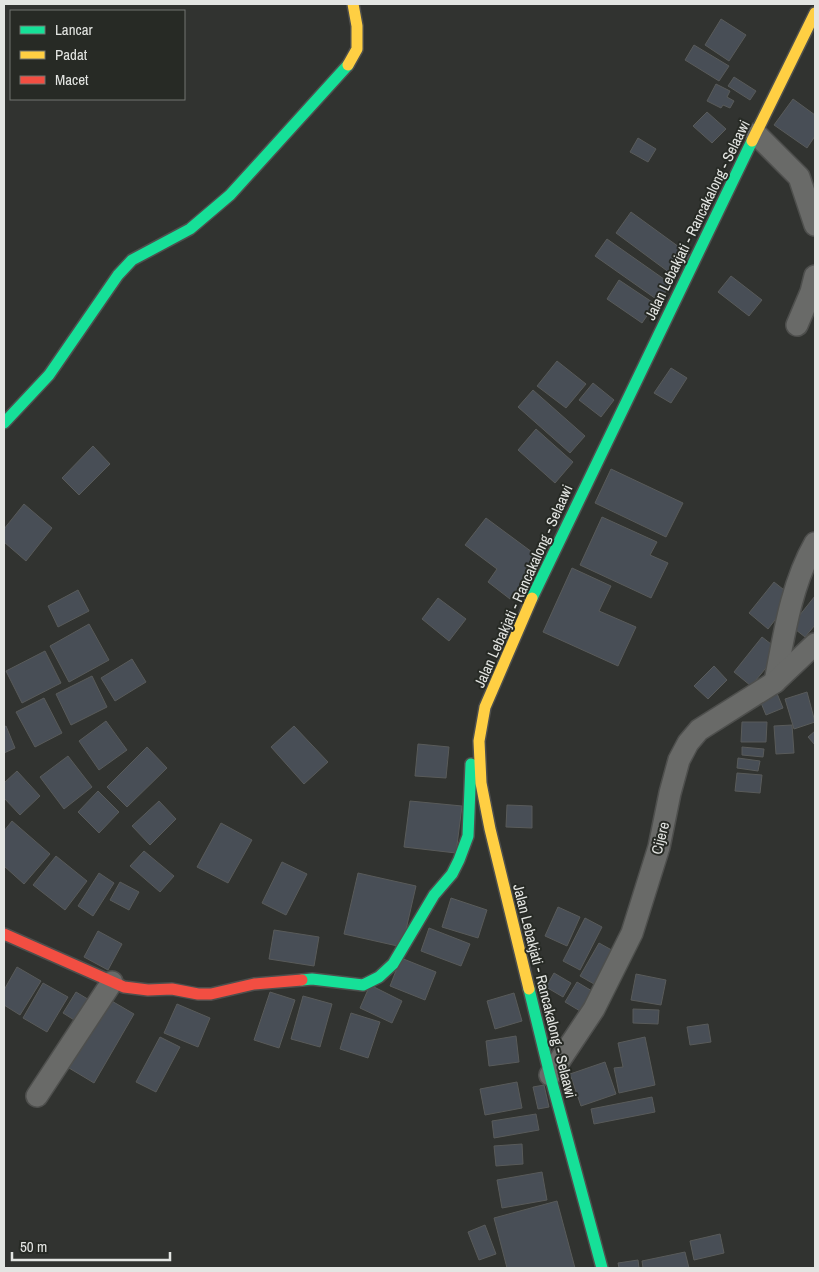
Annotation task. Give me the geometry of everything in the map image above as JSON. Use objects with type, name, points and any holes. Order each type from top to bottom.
[{"type":"main road","points":[[4,423],[49,375],[118,275],[132,260],[190,229],[230,195],[346,68],[357,49],[358,26],[353,4]]},
{"type":"main road","name":"Jalan Lebakjati - Rancakalong - Selaawi","points":[[602,1268],[550,1075],[490,829],[481,783],[479,741],[486,707],[522,618],[815,13]]},
{"type":"main road","points":[[4,934],[124,987],[148,990],[172,989],[198,994],[211,994],[254,984],[312,979],[363,985],[379,977],[393,964],[429,903],[452,874],[468,836],[471,801],[471,765],[479,741]]},
{"type":"street","points":[[756,134],[799,177],[815,225]]},
{"type":"street","points":[[797,325],[811,292],[815,276]]},
{"type":"street","points":[[775,682],[792,602],[805,561],[815,543]]},
{"type":"street","name":"Cijere","points":[[550,1075],[594,1009],[632,933],[659,847],[670,792],[679,760],[688,743],[699,730],[775,682],[815,644]]},
{"type":"street","points":[[37,1096],[112,982]]},
{"type":"building","points":[[721,19],[746,35],[729,61],[705,45]]},
{"type":"building","points":[[694,45],[729,66],[719,81],[685,60]]},
{"type":"building","points":[[734,77],[756,91],[750,100],[728,86]]},
{"type":"building","points":[[716,84],[730,91],[727,97],[734,101],[730,108],[723,105],[721,108],[707,101]]},
{"type":"building","points":[[793,99],[815,115],[815,136],[807,148],[774,125]]},
{"type":"building","points":[[707,112],[726,129],[712,143],[693,126]]},
{"type":"building","points":[[638,138],[656,149],[648,162],[630,152]]},
{"type":"building","points":[[631,212],[690,255],[674,276],[616,233]]},
{"type":"building","points":[[607,239],[671,284],[659,301],[595,256]]},
{"type":"building","points":[[731,276],[762,300],[749,316],[718,292]]},
{"type":"building","points":[[619,280],[655,304],[642,323],[607,299]]},
{"type":"building","points":[[557,361],[586,384],[566,408],[537,386]]},
{"type":"building","points":[[671,368],[687,378],[671,403],[654,393]]},
{"type":"building","points":[[593,383],[614,400],[601,417],[579,400]]},
{"type":"building","points":[[533,390],[585,436],[570,453],[518,407]]},
{"type":"building","points":[[536,429],[573,462],[555,483],[518,450]]},
{"type":"building","points":[[93,446],[110,464],[79,495],[62,478]]},
{"type":"building","points":[[611,469],[683,503],[666,537],[595,503]]},
{"type":"building","points":[[24,504],[52,528],[26,561],[4,542],[4,529]]},
{"type":"building","points":[[602,517],[657,542],[650,555],[668,563],[651,598],[580,565]]},
{"type":"building","points":[[486,518],[540,558],[510,599],[488,582],[497,569],[465,545]]},
{"type":"building","points":[[572,568],[611,586],[599,611],[636,627],[618,666],[543,632]]},
{"type":"building","points":[[774,582],[793,597],[768,629],[749,613]]},
{"type":"building","points":[[78,590],[89,611],[58,627],[48,606]]},
{"type":"building","points":[[815,596],[815,625],[805,637],[791,626]]},
{"type":"building","points":[[438,598],[466,619],[449,641],[422,619]]},
{"type":"building","points":[[89,624],[109,660],[69,682],[50,646]]},
{"type":"building","points":[[762,637],[780,651],[751,686],[734,672]]},
{"type":"building","points":[[45,651],[61,683],[22,703],[6,671]]},
{"type":"building","points":[[132,659],[146,682],[115,701],[101,678]]},
{"type":"building","points":[[714,666],[727,680],[708,699],[694,686]]},
{"type":"building","points":[[92,676],[107,707],[71,725],[56,694]]},
{"type":"building","points":[[776,691],[783,708],[766,715],[759,698]]},
{"type":"building","points":[[807,692],[815,722],[794,729],[785,699]]},
{"type":"building","points":[[44,698],[62,733],[35,747],[16,712]]},
{"type":"building","points":[[106,721],[127,750],[99,770],[79,741]]},
{"type":"building","points":[[742,722],[767,722],[766,742],[741,742]]},
{"type":"building","points":[[792,725],[794,753],[776,754],[774,726]]},
{"type":"building","points":[[6,726],[15,748],[4,753],[4,727]]},
{"type":"building","points":[[294,726],[328,762],[304,784],[271,747]]},
{"type":"building","points":[[815,731],[815,745],[808,737]]},
{"type":"building","points":[[418,744],[449,747],[446,778],[415,776]]},
{"type":"building","points":[[147,747],[167,768],[127,807],[107,787]]},
{"type":"building","points":[[742,747],[764,749],[763,757],[742,755]]},
{"type":"building","points":[[68,756],[92,787],[64,809],[40,777]]},
{"type":"building","points":[[738,758],[760,761],[758,771],[737,768]]},
{"type":"building","points":[[17,771],[40,796],[20,815],[4,798],[4,783]]},
{"type":"building","points":[[737,773],[762,775],[760,793],[735,791]]},
{"type":"building","points":[[98,791],[119,812],[99,833],[78,812]]},
{"type":"building","points":[[159,801],[176,819],[150,845],[132,826]]},
{"type":"building","points":[[410,801],[462,806],[456,853],[404,847]]},
{"type":"building","points":[[507,805],[532,806],[532,828],[506,827]]},
{"type":"building","points":[[12,821],[50,854],[24,884],[4,866],[4,831]]},
{"type":"building","points":[[221,823],[252,840],[228,883],[197,867]]},
{"type":"building","points":[[144,851],[174,876],[160,892],[130,866]]},
{"type":"building","points":[[56,856],[87,881],[65,910],[33,885]]},
{"type":"building","points":[[282,862],[307,874],[286,915],[262,903]]},
{"type":"building","points":[[99,873],[114,883],[93,916],[78,906]]},
{"type":"building","points":[[358,873],[416,886],[402,947],[344,934]]},
{"type":"building","points":[[120,882],[139,892],[129,910],[110,900]]},
{"type":"building","points":[[451,898],[487,910],[478,938],[442,927]]},
{"type":"building","points":[[558,907],[580,917],[567,946],[545,936]]},
{"type":"building","points":[[585,918],[602,927],[580,970],[563,961]]},
{"type":"building","points":[[429,928],[470,944],[461,966],[421,951]]},
{"type":"building","points":[[274,930],[319,937],[314,966],[269,959]]},
{"type":"building","points":[[98,931],[122,944],[108,970],[84,957]]},
{"type":"building","points":[[599,943],[619,954],[601,988],[580,976]]},
{"type":"building","points":[[401,958],[436,972],[425,1000],[390,986]]},
{"type":"building","points":[[17,967],[41,981],[20,1015],[4,1005],[4,990]]},
{"type":"building","points":[[554,973],[571,983],[563,997],[546,987]]},
{"type":"building","points":[[636,974],[666,980],[661,1005],[631,1000]]},
{"type":"building","points":[[577,982],[597,994],[585,1014],[565,1002]]},
{"type":"building","points":[[43,983],[68,997],[47,1032],[23,1018]]},
{"type":"building","points":[[370,985],[402,1001],[392,1023],[360,1008]]},
{"type":"building","points":[[76,992],[91,1001],[79,1023],[63,1013]]},
{"type":"building","points":[[270,992],[295,1000],[279,1048],[254,1040]]},
{"type":"building","points":[[514,993],[522,1021],[495,1029],[487,1001]]},
{"type":"building","points":[[303,996],[332,1004],[320,1047],[291,1039]]},
{"type":"building","points":[[110,1000],[134,1014],[94,1083],[69,1068]]},
{"type":"building","points":[[177,1004],[210,1018],[198,1047],[164,1033]]},
{"type":"building","points":[[633,1009],[659,1010],[658,1024],[633,1023]]},
{"type":"building","points":[[351,1013],[380,1022],[368,1058],[340,1049]]},
{"type":"building","points":[[708,1024],[711,1042],[690,1045],[687,1027]]},
{"type":"building","points":[[516,1036],[519,1062],[489,1066],[486,1041]]},
{"type":"building","points":[[160,1037],[180,1047],[156,1092],[136,1082]]},
{"type":"building","points":[[645,1037],[655,1085],[619,1093],[614,1068],[623,1067],[618,1043]]},
{"type":"building","points":[[605,1062],[616,1094],[581,1106],[570,1074]]},
{"type":"building","points":[[517,1082],[522,1108],[485,1115],[480,1089]]},
{"type":"building","points":[[544,1085],[549,1107],[538,1109],[533,1087]]},
{"type":"building","points":[[652,1097],[655,1112],[594,1124],[591,1109]]},
{"type":"building","points":[[536,1114],[539,1130],[494,1138],[492,1121]]},
{"type":"building","points":[[522,1144],[523,1164],[496,1166],[494,1146]]},
{"type":"building","points":[[542,1172],[547,1200],[502,1208],[497,1180]]},
{"type":"building","points":[[557,1201],[575,1268],[507,1268],[494,1218]]},
{"type":"building","points":[[485,1225],[496,1254],[479,1260],[468,1232]]},
{"type":"building","points":[[720,1234],[724,1253],[694,1260],[690,1241]]},
{"type":"building","points":[[685,1252],[689,1268],[643,1268],[642,1261]]},
{"type":"building","points":[[638,1260],[639,1268],[619,1268],[618,1263]]},
{"type":"traffic: fast","points":[[4,423],[49,375],[118,275],[132,260],[190,229],[230,195],[348,65]]},
{"type":"traffic: fast","points":[[532,598],[752,141]]},
{"type":"traffic: fast","points":[[302,980],[312,979],[363,985],[379,977],[393,964],[434,895],[452,874],[459,860],[468,836],[471,764]]},
{"type":"traffic: fast","points":[[529,989],[602,1268]]},
{"type":"traffic: slow","points":[[348,65],[357,49],[357,26],[353,4]]},
{"type":"traffic: slow","points":[[752,141],[815,13]]},
{"type":"traffic: slow","points":[[529,989],[490,829],[481,783],[479,741],[485,707],[532,598]]},
{"type":"traffic: jam","points":[[4,934],[124,987],[148,990],[172,989],[198,994],[211,994],[254,984],[302,980]]}]
